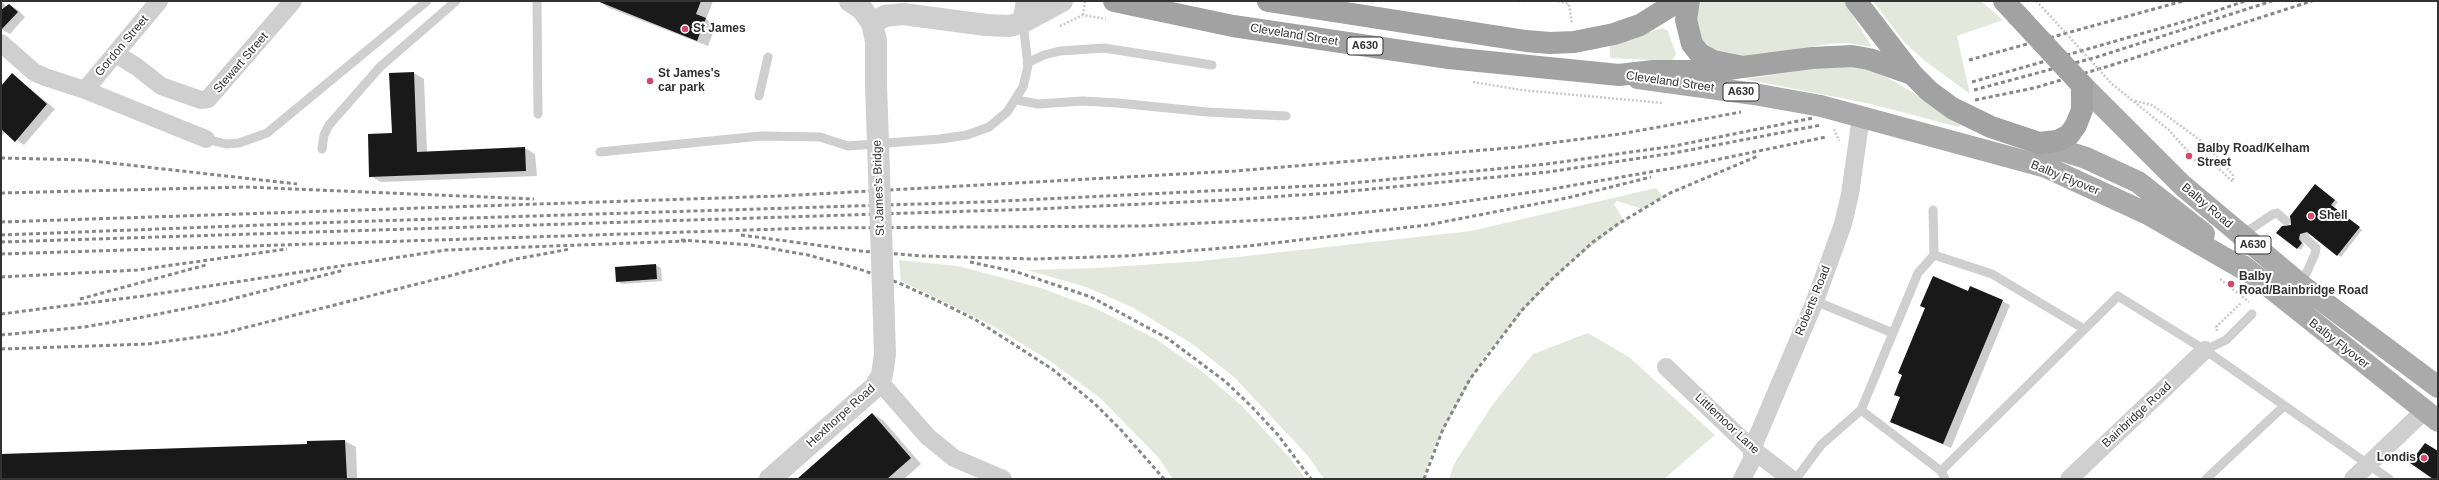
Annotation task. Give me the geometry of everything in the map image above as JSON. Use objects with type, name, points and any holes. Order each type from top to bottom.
[{"type":"highway","name":"Cleveland Street","points":[[1114,1],[1233,26],[1450,58],[1619,75],[1653,72],[1717,72],[1743,68]]},
{"type":"highway","name":"A630","points":[[1268,1],[1526,41],[1550,43],[1574,42],[1614,34],[1640,25],[1678,1]]},
{"type":"highway","name":"Balby Flyover","points":[[1690,1],[1686,20],[1692,44],[1700,54],[1713,61],[1743,68],[1825,56],[1852,56],[1869,59],[1912,74]]},
{"type":"highway","name":"Balby Flyover","points":[[1856,1],[1912,74],[1952,108],[1991,127],[2039,143],[2057,141],[2070,135],[2082,110],[2082,85]]},
{"type":"highway","name":"A630","points":[[2011,9],[2082,85]]},
{"type":"main road","name":"Cleveland Street","points":[[1619,75],[1754,94],[1821,106],[1861,116]]},
{"type":"main road","name":"Balby Road","points":[[2082,85],[2182,186],[2301,285],[2438,387]]},
{"type":"main road","name":"Balby Flyover","points":[[1861,116],[2046,168],[2148,214],[2254,275]]},
{"type":"main road","name":"Balby Flyover","points":[[2039,143],[2086,158],[2138,182],[2431,416]]},
{"type":"main road","points":[[2431,416],[2438,393]]},
{"type":"street","name":"Gordon Street","points":[[85,90],[159,1]]},
{"type":"street","name":"Stewart Street","points":[[116,54],[137,67],[161,86],[201,100],[208,99],[293,1]]},
{"type":"street","points":[[850,1],[862,9],[872,23],[885,16],[903,14],[986,25],[1010,26],[1023,22],[1062,1]]},
{"type":"street","points":[[1023,22],[1027,1]]},
{"type":"street","name":"St James's Bridge","points":[[872,23],[876,41],[876,85],[883,290]]},
{"type":"street","points":[[3,49],[34,72],[85,90],[206,139]]},
{"type":"street","name":"Roberts Road","points":[[1742,479],[1752,460],[1752,449],[1815,301],[1845,216],[1850,194],[1861,116]]},
{"type":"street","name":"Hexthorpe Road","points":[[770,479],[875,387],[879,381],[882,375],[885,354],[883,290]]},
{"type":"street","name":"Bainbridge Road","points":[[2069,479],[2205,350]]},
{"type":"street","name":"Littlemoor Lane","points":[[1666,367],[1752,449],[1791,479]]},
{"type":"street","points":[[879,381],[928,437],[954,458],[1003,479]]},
{"type":"street","points":[[2353,479],[2368,465],[2431,416]]},
{"type":"lane","points":[[206,139],[226,144],[239,143],[267,132],[427,1]]},
{"type":"lane","points":[[322,149],[324,135],[329,125],[380,67],[456,1]]},
{"type":"lane","points":[[537,1],[538,114]]},
{"type":"lane","points":[[600,152],[761,136],[820,137],[848,146],[940,139],[967,135],[989,127],[1017,100],[1023,87],[1027,62],[1023,22]]},
{"type":"lane","points":[[1027,62],[1044,55],[1060,51],[1104,48],[1212,65]]},
{"type":"lane","points":[[759,96],[768,57]]},
{"type":"lane","points":[[1017,100],[1038,104],[1083,101],[1118,103],[1207,112],[1286,116]]},
{"type":"lane","points":[[1796,479],[1821,445],[1861,410],[1918,273],[1934,255],[1933,210]]},
{"type":"lane","points":[[2242,235],[2273,214],[2277,213],[2286,221]]},
{"type":"lane","points":[[2301,285],[2316,254],[2316,248],[2305,238]]},
{"type":"lane","points":[[1934,255],[1992,274],[2084,329]]},
{"type":"lane","points":[[1861,410],[1943,475],[2084,329],[2118,296],[2205,350],[2389,479]]},
{"type":"lane","points":[[1815,301],[1893,333]]},
{"type":"lane","points":[[2205,350],[2226,340],[2252,314]]},
{"type":"lane","points":[[2206,479],[2284,406]]},
{"type":"path","points":[[1083,15],[1085,1]]},
{"type":"path","points":[[1518,1],[1526,1]]},
{"type":"path","points":[[1558,1],[1569,4]]},
{"type":"path","points":[[2036,1],[2112,84],[2169,130],[2198,163],[2216,166],[2233,182],[2233,175],[2204,143],[2152,105],[2134,101]]},
{"type":"shaded area","points":[[1701,1],[1844,1],[1872,47],[1847,43],[1828,44],[1738,58],[1717,53],[1703,42],[1696,23]]},
{"type":"shaded area","points":[[1873,1],[1981,1],[2003,20],[1957,36],[1970,94],[1925,61],[1905,43]]},
{"type":"shaded area","points":[[1662,28],[1668,31],[1676,54],[1672,61],[1610,58],[1610,46]]},
{"type":"shaded area","points":[[1856,66],[1886,77],[1961,124],[1959,127],[1871,104],[1745,79],[1817,68]]},
{"type":"shaded area","points":[[1656,188],[1663,197],[1643,209],[1617,201],[1614,204],[1624,221],[1567,266],[1525,309],[1483,358],[1434,448],[1423,479],[1324,479],[1308,456],[1235,378],[1194,345],[1132,307],[1086,287],[1027,270],[1096,268],[1201,261],[1471,231]]},
{"type":"shaded area","points":[[899,260],[958,266],[1041,288],[1097,309],[1156,339],[1204,373],[1242,406],[1289,457],[1306,479],[1173,479],[1158,457],[1099,397],[1050,361],[993,326],[901,281]]},
{"type":"shaded area","points":[[1588,333],[1629,357],[1715,435],[1664,479],[1449,479],[1454,464],[1493,404],[1533,354]]},
{"type":"building","name":"St James","points":[[597,1],[701,1],[696,14],[706,18],[697,41]]},
{"type":"building","points":[[9,4],[18,12],[1,30],[1,10]]},
{"type":"building","points":[[414,72],[417,152],[525,147],[526,171],[369,177],[368,134],[392,133],[389,73]]},
{"type":"building","points":[[12,73],[47,104],[15,142],[1,129],[1,86]]},
{"type":"building","name":"Shell","points":[[2315,184],[2335,200],[2331,205],[2360,227],[2337,256],[2307,232],[2300,234],[2299,239],[2302,243],[2297,249],[2276,233],[2282,226],[2291,225],[2290,216]]},
{"type":"building","points":[[656,264],[657,279],[616,282],[615,267]]},
{"type":"building","points":[[1933,276],[1968,291],[1970,286],[2003,300],[1943,444],[1890,422],[1900,397],[1894,395],[1902,375],[1898,373],[1925,308],[1920,306]]},
{"type":"building","points":[[872,413],[911,458],[887,479],[797,479]]},
{"type":"building","points":[[345,440],[347,479],[1,479],[1,454],[307,444],[307,441]]},
{"type":"building","name":"Londis","points":[[2425,443],[2438,451],[2438,479],[2433,479],[2410,463]]},
{"type":"railway","points":[[1969,60],[2183,1]]},
{"type":"railway","points":[[1972,82],[2193,19],[2245,1]]},
{"type":"railway","points":[[1974,90],[2097,57],[2272,1]]},
{"type":"railway","points":[[1975,100],[2034,88],[2109,66],[2312,1]]},
{"type":"railway","points":[[1,222],[779,196],[1235,171],[1520,147],[1620,134],[1741,112]]},
{"type":"railway","points":[[1,235],[341,222],[982,202],[1332,185],[1547,164],[1674,146],[1813,118]]},
{"type":"railway","points":[[1,242],[1037,209],[1227,200],[1330,193],[1548,172],[1674,153],[1821,125]]},
{"type":"railway","points":[[1,254],[811,228],[1142,226],[1305,218],[1440,205],[1546,190],[1691,165],[1826,137]]},
{"type":"railway","points":[[1424,479],[1443,429],[1470,379],[1522,310],[1552,279],[1593,242],[1618,224],[1670,193],[1758,156]]},
{"type":"railway","points":[[1,158],[84,160],[297,184]]},
{"type":"railway","points":[[741,235],[861,251],[922,256],[1034,259],[1125,256],[1248,246],[1427,225],[1567,198],[1651,177]]},
{"type":"railway","points":[[1,193],[245,187],[534,199]]},
{"type":"railway","points":[[681,240],[751,245],[808,255],[859,269],[899,283],[936,300],[976,320],[1052,369],[1094,403],[1122,431],[1164,479]]},
{"type":"railway","points":[[1,314],[143,296],[446,250],[686,241]]},
{"type":"railway","points":[[1,277],[137,270],[287,249]]},
{"type":"railway","points":[[1,349],[148,344],[220,334],[516,259],[570,249]]},
{"type":"railway","points":[[970,262],[1017,272],[1091,297],[1167,338],[1226,382],[1251,406],[1278,435],[1311,479]]},
{"type":"railway","points":[[80,299],[206,265]]},
{"type":"railway","points":[[1,335],[84,327],[143,317],[224,301],[344,270]]},
{"type":"place","name":"St James","points":[[685,29]]},
{"type":"place","name":"St James's car park","points":[[650,81]]},
{"type":"place","name":"Balby Road/Kelham Street","points":[[2189,156]]},
{"type":"place","name":"Shell","points":[[2311,216]]},
{"type":"place","name":"Balby Road/Bainbridge Road","points":[[2231,284]]},
{"type":"place","name":"Londis","points":[[2424,458]]}]
